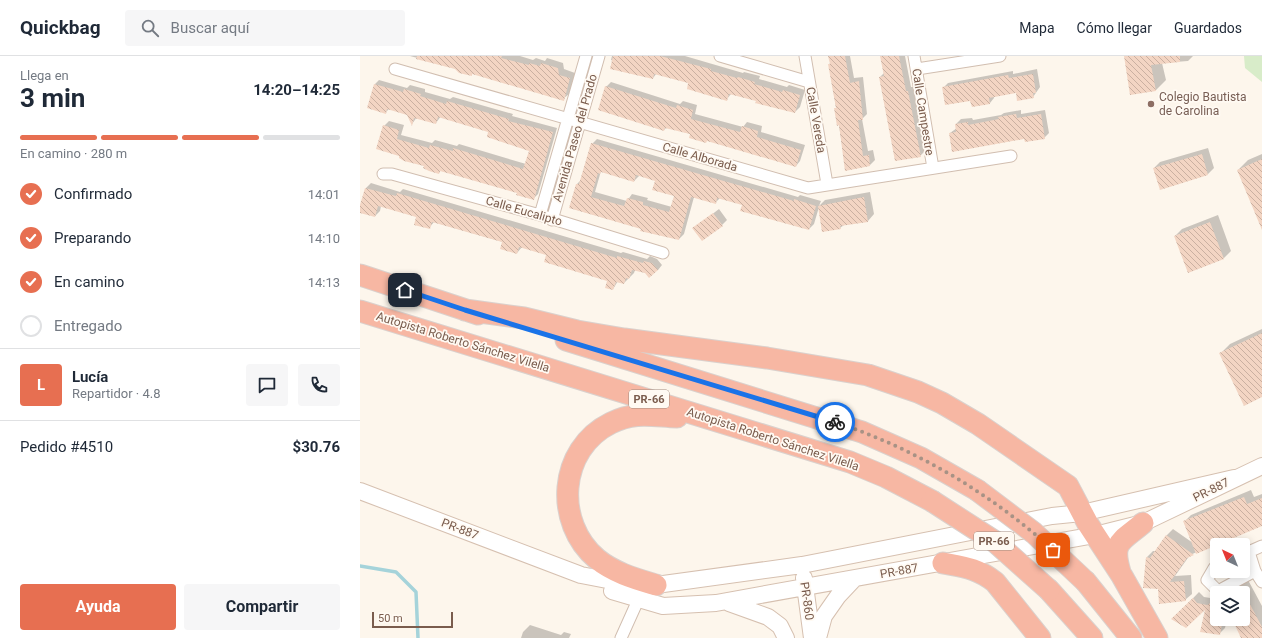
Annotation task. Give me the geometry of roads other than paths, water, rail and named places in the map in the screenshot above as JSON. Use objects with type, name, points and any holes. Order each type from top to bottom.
[{"type":"highway","name":"PR-66","points":[[360,275],[465,310],[862,432],[921,458],[977,490],[1034,533],[1086,582],[1131,638]]},
{"type":"highway","points":[[465,310],[524,318],[578,331],[624,339],[868,376],[918,392],[957,411],[1014,448],[1068,486],[1082,513],[1122,576],[1157,638]]},
{"type":"highway","name":"Autopista Roberto Sánchez Vilella","points":[[360,311],[627,392],[850,462],[886,477],[932,500],[994,541],[1049,590],[1092,638]]},
{"type":"highway","points":[[656,585],[626,576],[610,568],[584,546],[569,514],[567,494],[571,471],[579,453],[591,438],[611,423],[623,418],[654,414],[710,419]]},
{"type":"highway","points":[[1122,576],[1116,556],[1116,549],[1119,544],[1143,523]]},
{"type":"highway","points":[[943,563],[977,570],[986,575],[995,582],[1040,638]]},
{"type":"street","name":"Avenida Paseo del Prado","points":[[540,215],[586,56]]},
{"type":"street","name":"Avenida Paseo del Prado","points":[[552,220],[599,56]]},
{"type":"street","points":[[720,56],[809,82]]},
{"type":"street","name":"Calle Vereda","points":[[805,56],[826,184]]},
{"type":"street","name":"Calle Campestre","points":[[914,56],[933,168]]},
{"type":"street","points":[[917,68],[1000,56]]},
{"type":"street","name":"Calle Alborada","points":[[395,69],[808,188],[1011,156]]},
{"type":"street","name":"Calle Eucalipto","points":[[383,174],[392,174],[540,215],[552,220],[664,253]]},
{"type":"street","name":"PR-887","points":[[560,567],[591,584],[663,606],[726,602],[1095,535],[1143,523],[1234,478],[1262,466]]},
{"type":"street","name":"PR-887","points":[[360,491],[582,575],[631,585],[656,585],[802,565],[1052,516],[1082,513],[1234,478]]},
{"type":"street","points":[[1250,551],[1262,546]]},
{"type":"street","points":[[1250,560],[1262,582]]},
{"type":"street","name":"PR-860","points":[[802,565],[812,638]]},
{"type":"street","points":[[1250,574],[1256,571]]},
{"type":"street","points":[[1210,575],[1207,580],[1218,591],[1243,578]]},
{"type":"street","points":[[818,638],[824,616],[838,596],[854,579]]},
{"type":"street","points":[[620,638],[639,598]]},
{"type":"street","points":[[726,602],[768,617],[780,626],[786,638]]},
{"type":"waterway","points":[[360,566],[396,572],[416,592],[418,638]]},
{"type":"place","name":"Colegio Bautista de Carolina","points":[[1151,104]]}]
